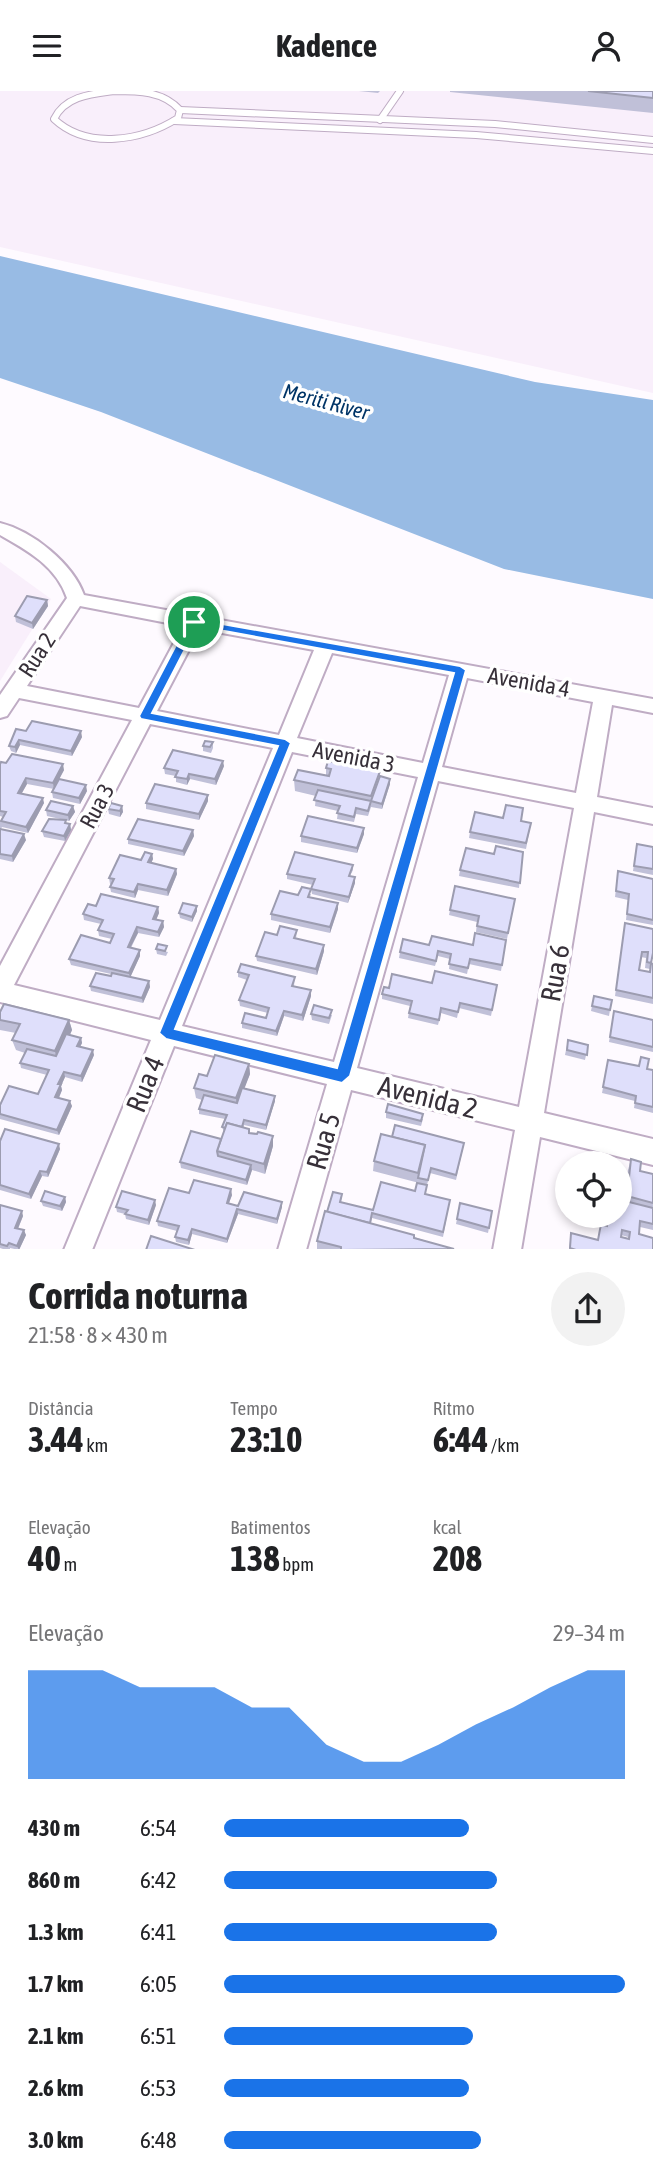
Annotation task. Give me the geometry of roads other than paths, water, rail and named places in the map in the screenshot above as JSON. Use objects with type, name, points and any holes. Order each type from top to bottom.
[{"type":"street","points":[[0,528],[48,556],[64,574],[76,601]]},
{"type":"street","name":"Avenida 4","points":[[76,601],[653,706]]},
{"type":"street","name":"Rua 2","points":[[0,711],[69,604],[76,601]]},
{"type":"street","name":"Rua 3","points":[[0,991],[194,622]]},
{"type":"street","name":"Rua 4","points":[[78,1249],[325,646]]},
{"type":"street","name":"Rua 5","points":[[292,1249],[460,670]]},
{"type":"street","name":"Avenida 3","points":[[15,690],[653,816]]},
{"type":"street","name":"Rua 6","points":[[507,1249],[604,696]]},
{"type":"street","name":"Avenida 2","points":[[0,991],[653,1152]]},
{"type":"lane","points":[[180,110],[175,103],[158,95],[114,91],[78,98],[64,104],[56,111],[54,119],[60,127],[72,133],[111,138],[154,132],[174,121],[374,129],[653,151]]},
{"type":"lane","points":[[374,129],[400,91]]},
{"type":"lane","points":[[180,110],[495,124],[653,140]]},
{"type":"lane","points":[[174,121],[180,110]]},
{"type":"water","name":"Meriti River","points":[[0,256],[535,382],[653,400],[653,599],[504,569],[101,412],[0,378]]}]
